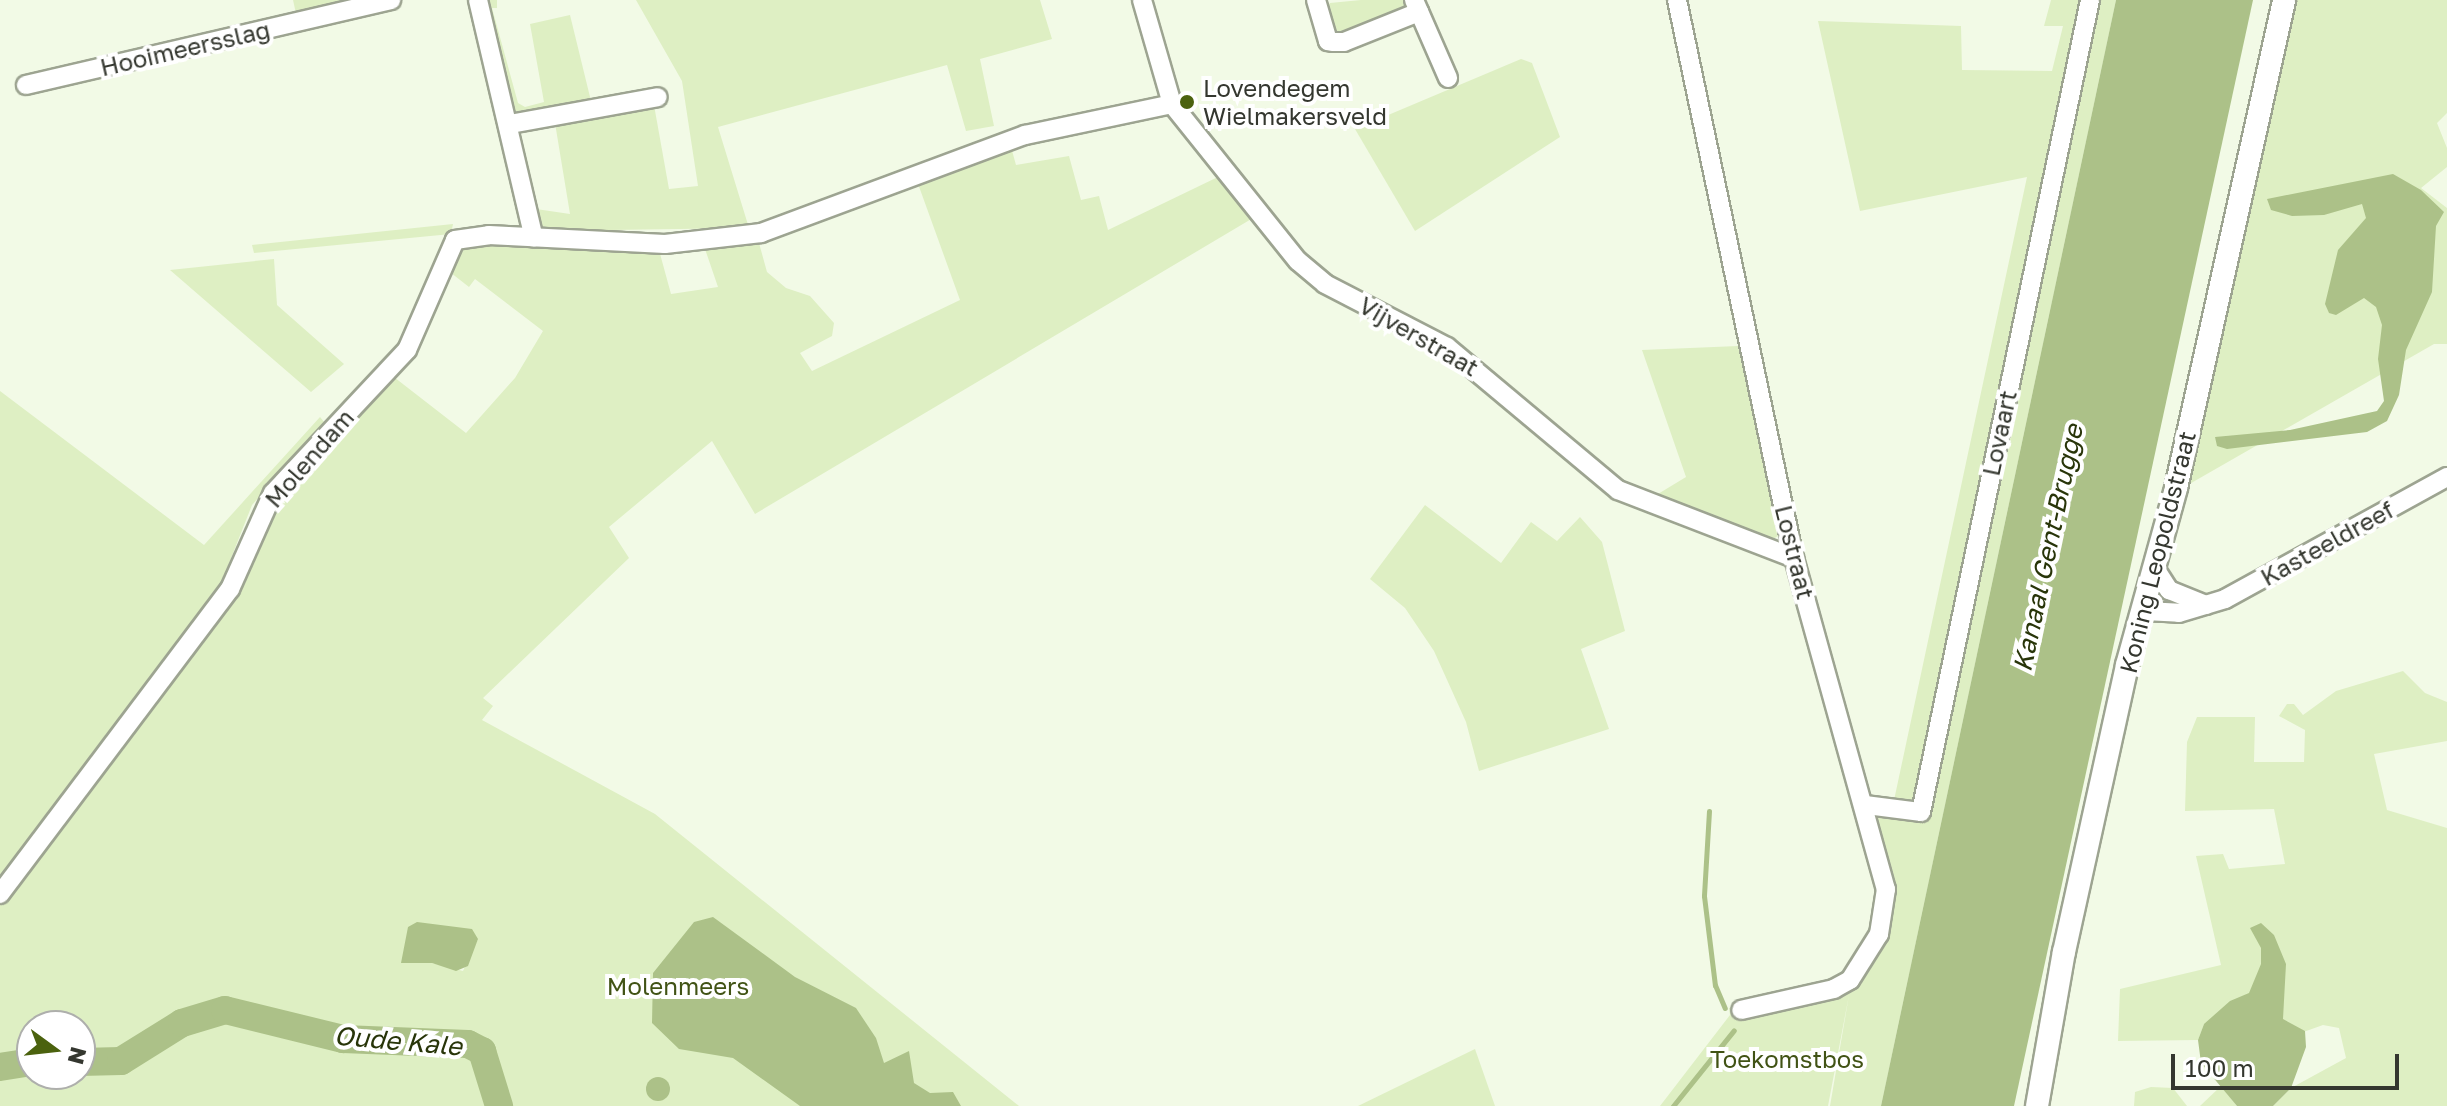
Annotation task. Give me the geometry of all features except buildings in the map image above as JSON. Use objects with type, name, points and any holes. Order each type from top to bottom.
[{"type":"street","name":"Hooimeersslag","points":[[26,85],[391,0]]},
{"type":"street","points":[[478,0],[510,124],[534,238],[665,244],[761,233],[1025,135],[1172,104],[1142,0]]},
{"type":"street","points":[[1316,0],[1328,41],[1333,42],[1344,42],[1417,6],[1448,78]]},
{"type":"street","name":"Lostraat","points":[[1677,0],[1794,558],[1866,805],[1886,889],[1879,934],[1862,969],[1834,989],[1741,1010]]},
{"type":"street","name":"Lovaart","points":[[1866,805],[1921,812],[2090,0]]},
{"type":"street","name":"Koning Leopoldstraat","points":[[2037,1106],[2064,952],[2127,665],[2156,570],[2284,0]]},
{"type":"street","points":[[510,124],[658,97]]},
{"type":"street","name":"Vijverstraat","points":[[1172,104],[1298,261],[1325,284],[1447,347],[1618,490],[1794,558]]},
{"type":"street","name":"Molendam","points":[[0,894],[230,589],[273,493],[407,350],[455,240],[474,235],[534,238]]},
{"type":"street","name":"Kasteeldreef","points":[[2145,611],[2179,613],[2206,605],[2447,477]]},
{"type":"street","points":[[2156,570],[2169,590],[2206,605]]},
{"type":"green space","points":[[293,0],[372,0],[297,18]]},
{"type":"green space","points":[[484,0],[497,0],[497,8],[492,8],[518,103],[525,107],[544,102],[530,24],[570,15],[591,101],[512,112]]},
{"type":"green space","points":[[636,0],[1040,0],[1052,39],[980,59],[994,126],[966,131],[947,65],[718,127],[749,228],[539,231],[536,209],[570,214],[555,123],[654,105],[669,189],[698,186],[682,81]]},
{"type":"green space","points":[[1361,0],[1408,2],[1407,9],[1342,38],[1332,36],[1325,10],[1330,3]]},
{"type":"green space","name":"Toekomstbos","points":[[2051,0],[2116,0],[1881,1106],[1830,1106],[1849,995],[1828,1106],[1660,1106],[1730,1015],[1729,1008],[1738,1006],[1741,1019],[1842,989],[1884,910],[1866,805],[1893,805],[2027,177],[1860,211],[1818,21],[1961,26],[1962,70],[2052,71],[2063,26],[2044,26]]},
{"type":"green space","points":[[2293,0],[2447,0],[2447,113],[2437,123],[2447,148],[2447,167],[2421,188],[2447,208],[2447,344],[2434,344],[2186,486]]},
{"type":"green space","points":[[1521,59],[1532,63],[1560,137],[1415,231],[1355,129]]},
{"type":"green space","points":[[1011,147],[1016,165],[1069,156],[1081,200],[1099,196],[1108,230],[1220,176],[1253,218],[755,514],[712,441],[609,527],[629,558],[483,698],[493,706],[482,720],[655,814],[1019,1106],[506,1106],[495,1055],[468,1050],[492,1106],[0,1106],[0,1077],[16,1073],[16,1090],[96,1090],[96,1010],[16,1010],[16,1058],[0,1060],[0,903],[229,599],[276,498],[390,374],[466,433],[515,378],[543,331],[475,279],[469,287],[446,269],[451,253],[468,241],[659,250],[671,294],[718,287],[705,249],[759,243],[767,272],[786,288],[810,296],[834,323],[832,336],[800,353],[812,371],[960,300],[917,181]],"holes":[[[478,939],[463,971],[432,963]]]},
{"type":"green space","points":[[453,224],[451,234],[254,253],[252,245]]},
{"type":"green space","points":[[274,259],[277,305],[344,364],[311,392],[170,270]]},
{"type":"green space","points":[[1738,346],[1779,527],[1778,536],[1770,541],[1653,497],[1686,477],[1642,350]]},
{"type":"green space","points":[[0,391],[204,545],[320,417],[325,423],[252,505],[222,581],[0,882]]},
{"type":"green space","points":[[1425,505],[1501,563],[1531,522],[1557,541],[1580,517],[1602,542],[1625,631],[1581,649],[1609,729],[1479,771],[1466,722],[1434,651],[1405,608],[1370,579]]},
{"type":"green space","points":[[2403,671],[2425,693],[2447,702],[2447,741],[2374,754],[2387,810],[2447,828],[2447,1106],[2273,1106],[2291,1088],[2346,1058],[2339,1028],[2323,1025],[2273,1043],[2204,1024],[2198,1040],[2118,1041],[2120,989],[2221,965],[2196,856],[2223,854],[2229,869],[2285,864],[2274,809],[2185,811],[2187,742],[2197,717],[2255,717],[2254,762],[2304,762],[2305,730],[2279,716],[2287,704],[2294,704],[2303,715],[2336,691]]},
{"type":"green space","points":[[1475,1049],[1495,1106],[1358,1106]]},
{"type":"green space","points":[[2221,1086],[2237,1106],[2200,1106]]},
{"type":"green space","points":[[2151,1087],[2173,1088],[2187,1106],[2134,1106],[2135,1092]]},
{"type":"water","name":"Kanaal Gent-Brugge","points":[[2116,0],[2253,0],[2014,1106],[1881,1106]]},
{"type":"water","points":[[2393,174],[2421,190],[2444,212],[2436,226],[2432,292],[2406,350],[2399,395],[2387,421],[2367,432],[2227,449],[2217,446],[2215,437],[2290,430],[2377,411],[2384,401],[2378,359],[2382,325],[2376,307],[2364,298],[2336,315],[2329,313],[2325,304],[2338,250],[2366,218],[2362,204],[2324,215],[2292,216],[2271,210],[2267,199]]},
{"type":"water","name":"Molenmeers","points":[[713,917],[795,977],[856,1008],[876,1038],[884,1063],[909,1051],[914,1083],[930,1093],[953,1092],[961,1106],[800,1106],[733,1058],[679,1049],[652,1023],[653,973],[694,922]]},
{"type":"water","points":[[417,922],[472,929],[478,939],[468,966],[456,971],[432,963],[401,963],[408,927]]},
{"type":"water","points":[[2261,923],[2274,935],[2286,964],[2283,1019],[2305,1031],[2306,1047],[2291,1088],[2273,1106],[2237,1106],[2201,1063],[2198,1040],[2204,1024],[2230,1001],[2249,993],[2261,964],[2261,948],[2250,928]]},
{"type":"water","points":[[658,1077],[667,1080],[670,1089],[667,1098],[658,1101],[649,1098],[646,1089],[649,1080]]},
{"type":"waterway","points":[[1709,811],[1704,896],[1715,985],[1725,1008]]},
{"type":"waterway","name":"Oude Kale","points":[[96,1062],[121,1061],[182,1023],[225,1010],[343,1039],[468,1044],[482,1051],[499,1106]]},
{"type":"waterway","points":[[1673,1106],[1734,1030]]},
{"type":"waterway","name":"Oude Kale","points":[[0,1067],[16,1064]]},
{"type":"place","name":"Lovendegem Wielmakersveld","points":[[1187,102]]}]
